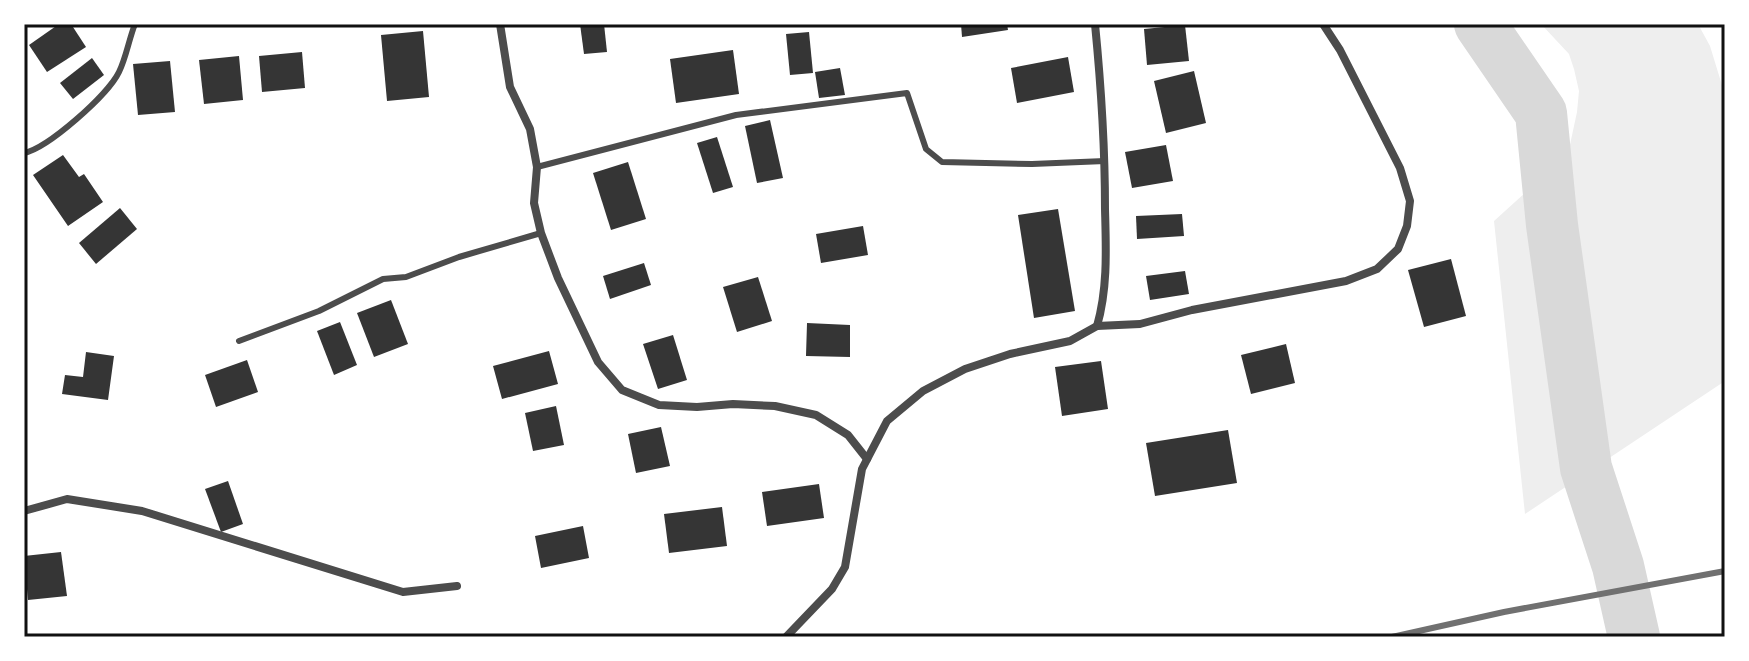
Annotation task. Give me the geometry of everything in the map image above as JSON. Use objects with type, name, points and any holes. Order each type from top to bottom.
[{"type":"street","points":[[500,24],[510,87],[530,129],[537,167],[534,203],[541,233],[558,278],[598,362],[622,390],[659,405],[775,406],[816,415],[848,435],[867,459]]},
{"type":"street","points":[[1095,24],[1105,161],[1104,302],[1097,326]]},
{"type":"street","points":[[786,637],[832,589],[845,567],[862,469],[887,421],[923,391],[965,369],[1010,354],[1070,341],[1097,326],[1140,324],[1192,310],[1346,281],[1377,269],[1398,249],[1407,226],[1410,201],[1400,168],[1340,50],[1323,24]]},
{"type":"street","points":[[24,511],[67,499],[142,511],[403,592],[457,586]]},
{"type":"lane","points":[[24,153],[55,135],[99,100],[119,73],[135,24]]},
{"type":"lane","points":[[537,167],[736,115],[907,93],[926,149],[942,162],[1032,164],[1105,161]]},
{"type":"lane","points":[[239,341],[319,311],[383,279],[406,277],[459,257],[541,233]]},
{"type":"shaded area","points":[[1541,24],[1698,24],[1710,46],[1725,95],[1725,381],[1525,514],[1494,221],[1568,154],[1579,91],[1569,54]]},
{"type":"building","points":[[59,24],[71,24],[86,47],[47,72],[29,45]]},
{"type":"building","points":[[580,24],[604,24],[607,52],[584,54]]},
{"type":"building","points":[[961,24],[1007,24],[1008,30],[962,37]]},
{"type":"building","points":[[1185,25],[1189,61],[1147,65],[1144,29]]},
{"type":"building","points":[[423,31],[429,97],[387,101],[381,35]]},
{"type":"building","points":[[809,32],[813,73],[790,75],[786,34]]},
{"type":"building","points":[[733,50],[739,94],[676,103],[670,59]]},
{"type":"building","points":[[302,52],[305,88],[262,92],[259,56]]},
{"type":"building","points":[[239,56],[243,100],[204,104],[199,60]]},
{"type":"building","points":[[1068,57],[1074,92],[1017,103],[1011,68]]},
{"type":"building","points":[[92,58],[104,75],[73,99],[60,83]]},
{"type":"building","points":[[170,61],[175,112],[138,115],[133,64]]},
{"type":"building","points":[[840,68],[845,95],[819,98],[815,72]]},
{"type":"building","points":[[1194,71],[1206,123],[1166,133],[1154,81]]},
{"type":"building","points":[[770,120],[783,178],[757,183],[745,126]]},
{"type":"building","points":[[717,137],[733,187],[713,193],[697,143]]},
{"type":"building","points":[[1166,145],[1173,181],[1132,188],[1125,152]]},
{"type":"building","points":[[63,155],[79,177],[84,174],[103,202],[68,226],[33,175]]},
{"type":"building","points":[[628,162],[646,219],[611,230],[593,173]]},
{"type":"building","points":[[120,208],[137,229],[96,264],[79,243]]},
{"type":"building","points":[[1058,209],[1075,311],[1034,318],[1018,215]]},
{"type":"building","points":[[1182,214],[1184,236],[1137,239],[1136,216]]},
{"type":"building","points":[[863,226],[868,255],[821,263],[816,234]]},
{"type":"building","points":[[1451,259],[1466,316],[1424,327],[1408,270]]},
{"type":"building","points":[[644,263],[651,285],[610,299],[603,276]]},
{"type":"building","points":[[1185,271],[1189,294],[1150,300],[1146,276]]},
{"type":"building","points":[[758,277],[772,321],[737,332],[723,287]]},
{"type":"building","points":[[391,300],[408,344],[374,357],[357,313]]},
{"type":"building","points":[[340,322],[357,365],[334,375],[317,331]]},
{"type":"building","points":[[807,323],[850,325],[850,357],[806,356]]},
{"type":"building","points":[[673,335],[687,380],[658,389],[643,344]]},
{"type":"building","points":[[1286,344],[1295,383],[1251,394],[1241,355]]},
{"type":"building","points":[[549,351],[558,384],[502,399],[493,366]]},
{"type":"building","points":[[86,352],[114,356],[108,400],[62,394],[65,375],[83,377]]},
{"type":"building","points":[[247,360],[258,392],[216,407],[205,375]]},
{"type":"building","points":[[1101,361],[1108,409],[1062,416],[1055,367]]},
{"type":"building","points":[[556,406],[564,445],[533,451],[525,413]]},
{"type":"building","points":[[661,427],[670,466],[636,473],[628,434]]},
{"type":"building","points":[[1228,430],[1237,483],[1155,496],[1146,443]]},
{"type":"building","points":[[228,481],[243,524],[221,532],[205,489]]},
{"type":"building","points":[[819,484],[824,518],[767,526],[762,492]]},
{"type":"building","points":[[722,507],[727,546],[669,553],[664,514]]},
{"type":"building","points":[[583,526],[589,558],[541,568],[535,536]]},
{"type":"building","points":[[61,552],[67,596],[28,600],[24,556]]},
{"type":"waterway","points":[[1480,24],[1541,113],[1552,225],[1586,468],[1618,566],[1634,637]]},
{"type":"railway","points":[[1392,637],[1504,612],[1725,571]]}]
